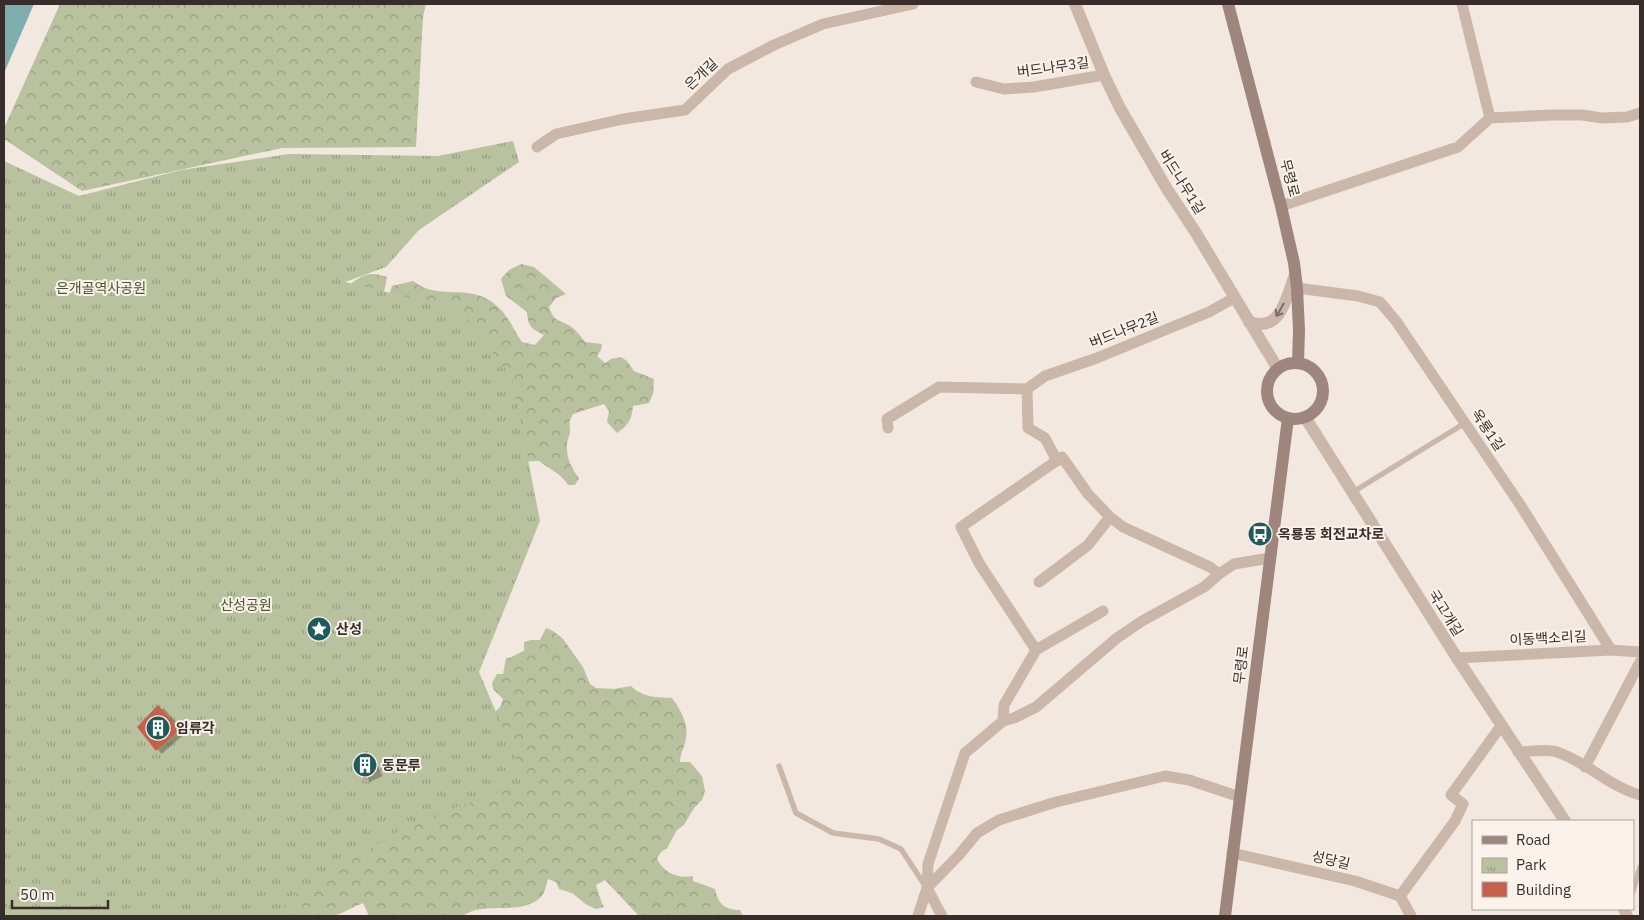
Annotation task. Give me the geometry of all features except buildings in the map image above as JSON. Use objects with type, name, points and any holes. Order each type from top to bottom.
[{"type":"main road","name":"무령로","points":[[1228,4],[1281,206],[1295,275],[1299,330],[1298,363]]},
{"type":"main road","points":[[1298,363],[1314,371],[1320,378],[1323,387],[1319,405],[1306,417],[1297,419],[1288,418],[1280,414],[1269,401],[1267,392],[1272,375],[1278,369],[1284,365],[1298,363]]},
{"type":"main road","name":"무령로","points":[[1225,916],[1288,418]]},
{"type":"street","name":"은개길","points":[[537,147],[556,134],[623,119],[685,110],[728,68],[774,45],[823,24],[913,4]]},
{"type":"street","name":"버드나무1길","points":[[1075,4],[1104,75],[1120,108],[1167,189],[1278,369]]},
{"type":"street","points":[[1462,4],[1490,118]]},
{"type":"street","name":"버드나무3길","points":[[976,82],[1004,89],[1034,87],[1104,75]]},
{"type":"street","points":[[1281,206],[1458,147],[1490,118],[1553,115],[1582,115],[1602,118],[1627,117],[1640,113]]},
{"type":"street","points":[[1249,322],[1259,326],[1271,323],[1281,312],[1295,275]]},
{"type":"street","name":"옥룡1길","points":[[1297,288],[1358,296],[1380,302],[1396,321],[1521,506],[1611,650]]},
{"type":"street","name":"버드나무2길","points":[[1027,389],[1045,376],[1097,358],[1209,312],[1234,298]]},
{"type":"street","points":[[888,428],[887,420],[939,387],[1027,389],[1028,428],[1045,438],[1057,461]]},
{"type":"street","name":"국고개길","points":[[1306,417],[1456,658],[1564,820]]},
{"type":"street","points":[[1036,650],[980,563],[961,527],[1062,457],[1088,494],[1110,517],[1123,527],[1210,567],[1219,574]]},
{"type":"street","points":[[1039,582],[1088,545],[1110,517]]},
{"type":"street","points":[[918,916],[927,888],[928,864],[965,753],[1002,720],[1014,718],[1036,707],[1117,638],[1142,621],[1204,587],[1234,564],[1270,558]]},
{"type":"street","points":[[1002,720],[1004,705],[1036,650],[1103,611]]},
{"type":"street","name":"이동백소리길","points":[[1456,658],[1611,650],[1640,652]]},
{"type":"street","points":[[1585,766],[1640,662]]},
{"type":"street","points":[[1411,916],[1400,896],[1455,821],[1463,804],[1451,795],[1501,726]]},
{"type":"street","points":[[1518,752],[1555,751],[1585,766],[1627,792],[1640,795]]},
{"type":"street","points":[[927,888],[959,855],[977,832],[999,820],[1056,802],[1164,776],[1189,780],[1240,797]]},
{"type":"street","name":"성당길","points":[[1232,853],[1355,881],[1400,896]]},
{"type":"street","points":[[927,888],[942,916]]},
{"type":"lane","points":[[1353,492],[1465,423]]},
{"type":"lane","points":[[779,766],[796,813],[833,833],[879,839],[901,849],[927,888]]},
{"type":"lane","points":[[1634,888],[1640,867]]},
{"type":"green space","points":[[60,4],[426,4],[423,17],[416,147],[282,148],[82,191],[4,139],[4,128]]},
{"type":"green space","name":"산성공원","points":[[513,141],[519,162],[419,230],[386,267],[345,282],[461,310],[512,378],[540,521],[479,672],[526,783],[412,823],[289,898],[278,916],[4,916],[4,161],[79,196],[181,170],[289,154],[438,156]]},
{"type":"green space","name":"산성공원","points":[[521,264],[534,267],[566,294],[556,298],[549,307],[551,313],[556,319],[575,330],[585,342],[602,344],[597,356],[605,363],[611,359],[621,357],[627,361],[634,371],[654,379],[653,394],[649,403],[633,406],[629,422],[617,433],[607,422],[609,411],[604,404],[573,414],[567,441],[567,453],[579,478],[575,485],[568,485],[559,475],[539,461],[507,462],[432,507],[491,716],[500,707],[503,699],[493,689],[492,683],[497,674],[503,674],[506,658],[524,651],[524,642],[540,640],[546,628],[563,639],[583,667],[590,684],[596,688],[614,689],[631,686],[645,695],[672,698],[682,714],[686,725],[686,737],[680,762],[690,762],[702,776],[705,791],[702,800],[694,808],[684,825],[677,830],[667,848],[661,852],[657,859],[663,868],[672,874],[682,877],[693,876],[693,881],[715,889],[718,899],[723,905],[730,909],[740,910],[743,916],[639,916],[605,880],[596,885],[604,907],[596,909],[587,905],[572,893],[559,889],[556,882],[548,879],[541,897],[532,903],[513,908],[481,909],[463,916],[369,916],[363,903],[332,916],[4,916],[4,604],[343,290],[358,279],[368,274],[387,277],[379,303],[385,307],[392,286],[413,281],[434,291],[477,295],[487,299],[502,311],[522,342],[535,345],[544,335],[531,326],[528,321],[527,312],[506,296],[501,279],[509,270]]},
{"type":"water","points":[[4,4],[34,4],[4,73]]},
{"type":"place","name":"옥룡동 회전교차로","points":[[1260,534]]},
{"type":"place","name":"산성","points":[[319,629]]},
{"type":"place","name":"임류각","points":[[158,728]]},
{"type":"place","name":"동문루","points":[[365,765]]},
{"type":"park label","name":"은개골역사공원","points":[[101,288]]}]
